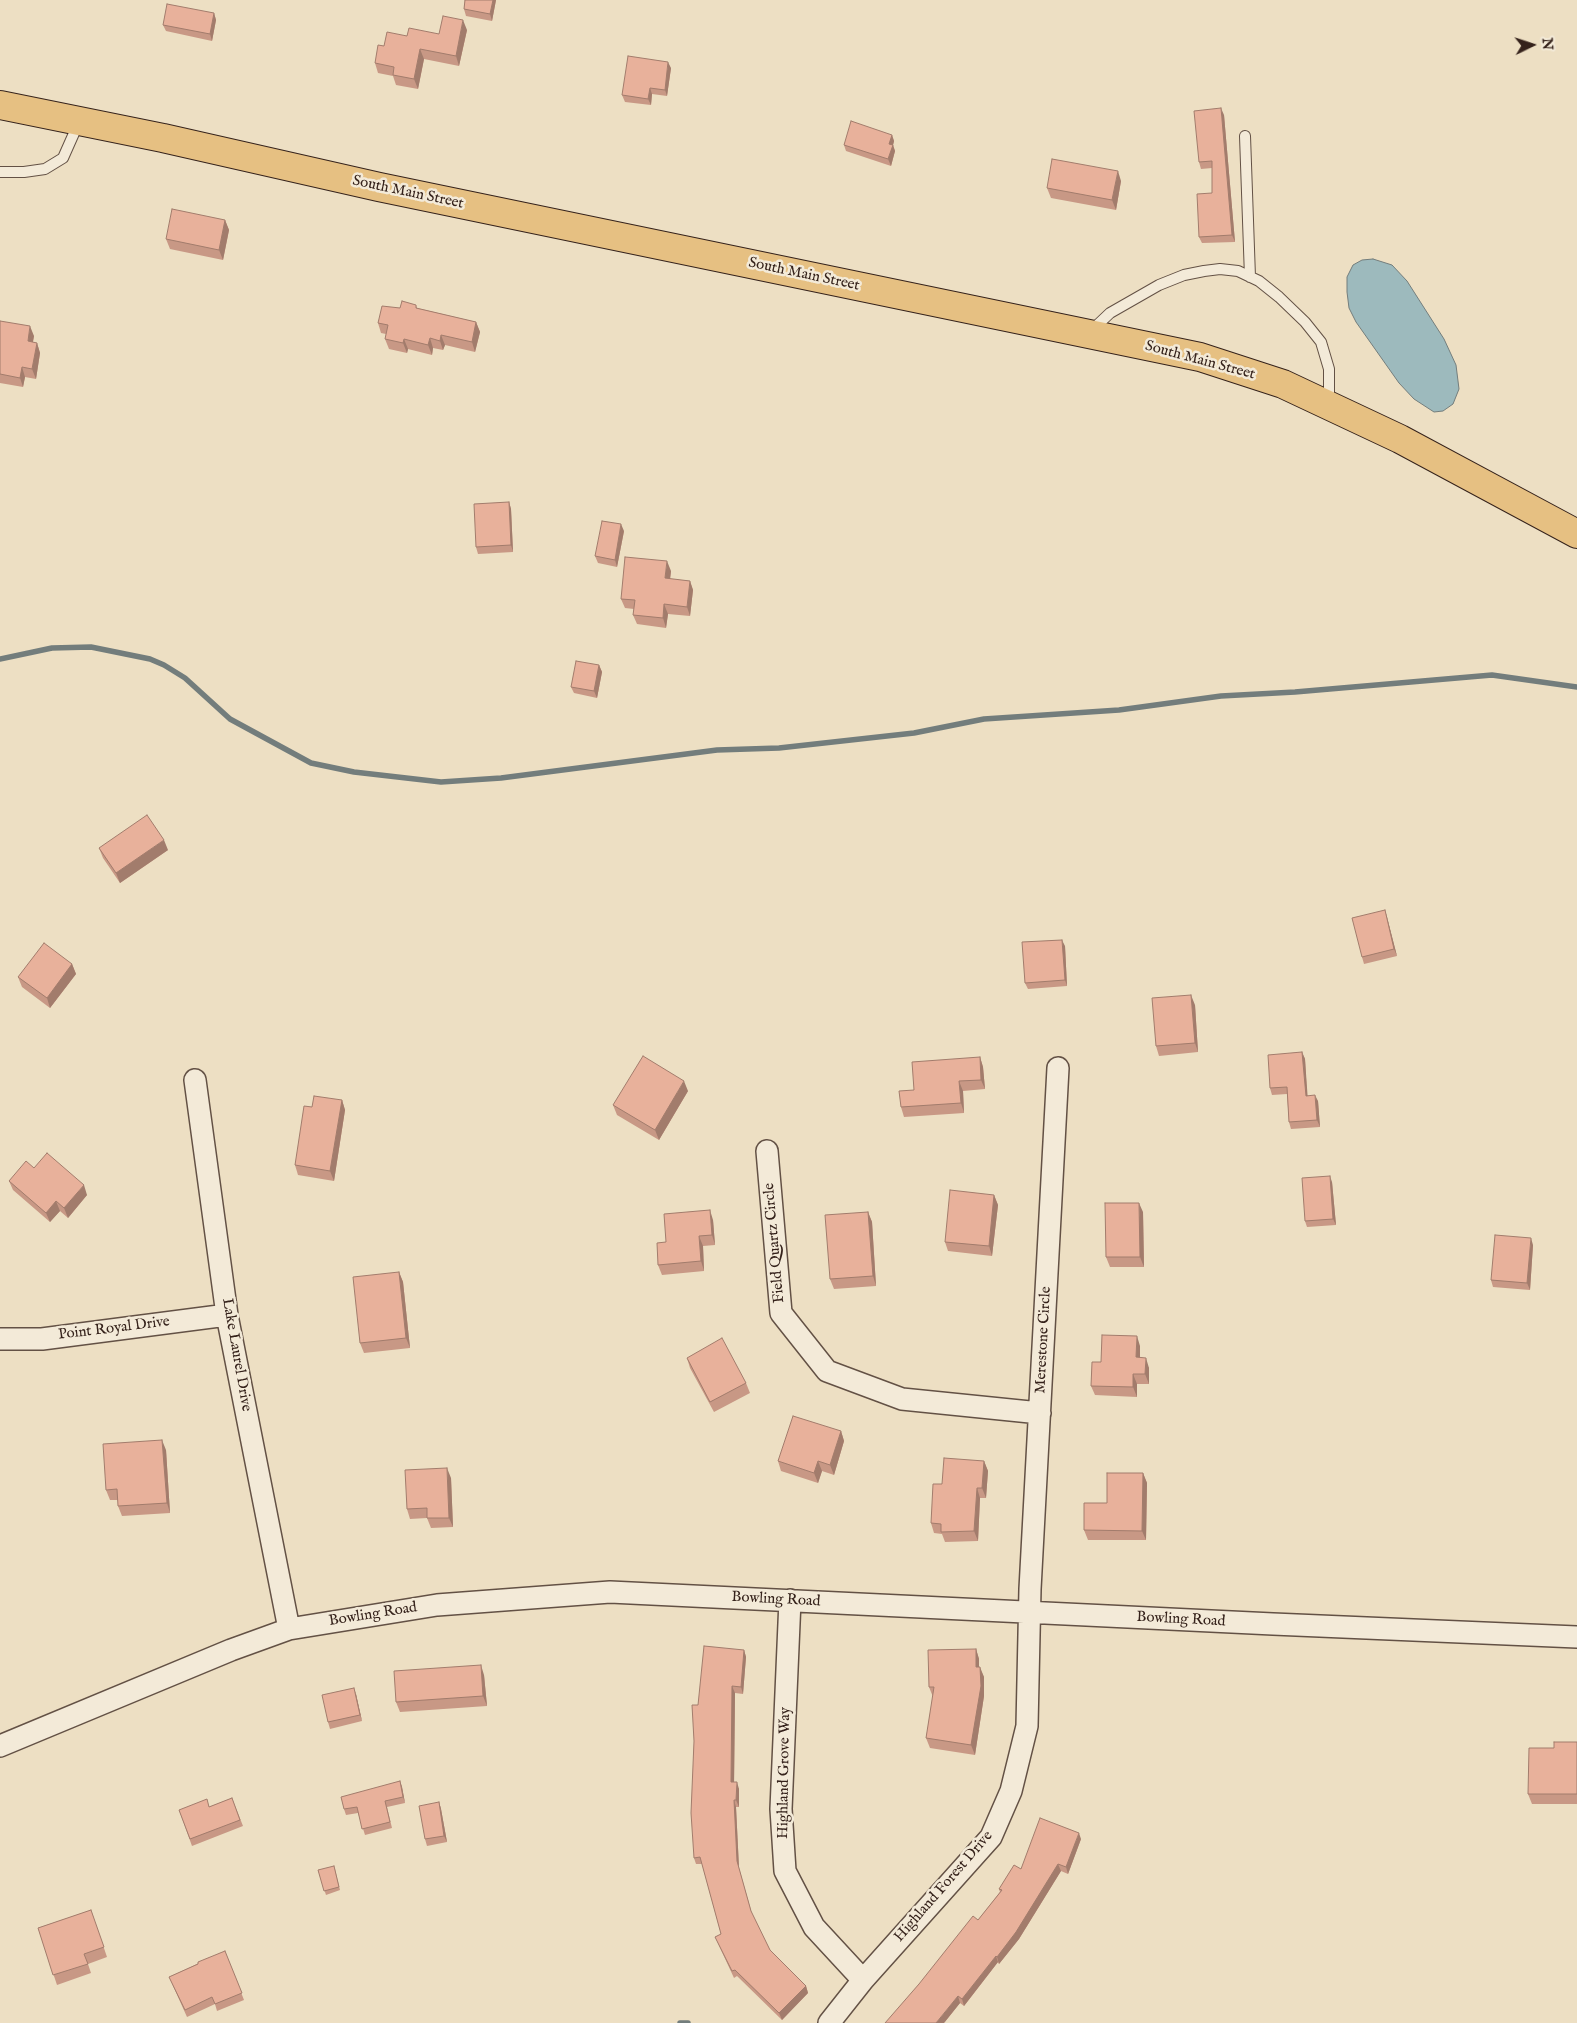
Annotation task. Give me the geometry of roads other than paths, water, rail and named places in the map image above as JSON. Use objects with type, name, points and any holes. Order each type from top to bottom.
[{"type":"highway","name":"South Main Street","points":[[0,105],[379,187],[1200,358],[1283,384],[1400,439],[1577,534]]},
{"type":"street","name":"Merestone Circle","points":[[1030,1612],[1058,1068]]},
{"type":"street","name":"Lake Laurel Drive","points":[[196,1080],[227,1314],[289,1629]]},
{"type":"street","name":"Field Quartz Circle","points":[[768,1151],[781,1313],[827,1372],[902,1399],[1040,1414]]},
{"type":"street","name":"Point Royal Drive","points":[[0,1339],[42,1338],[227,1314]]},
{"type":"street","name":"Bowling Road","points":[[0,1746],[231,1650],[289,1629],[437,1605],[610,1592],[1577,1637]]},
{"type":"street","name":"Highland Grove Way","points":[[790,1600],[781,1809],[785,1871],[814,1927],[864,1980]]},
{"type":"street","name":"Highland Forest Drive","points":[[829,2023],[864,1980],[991,1836],[1011,1791],[1027,1726],[1030,1612]]},
{"type":"lane","points":[[0,172],[24,172],[45,168],[63,158],[79,121]]},
{"type":"lane","points":[[1246,136],[1250,277]]},
{"type":"lane","points":[[1087,334],[1110,313],[1159,285],[1184,276],[1220,269],[1238,271],[1260,281],[1279,297],[1321,342],[1329,369],[1329,406]]},
{"type":"water","points":[[1373,259],[1392,265],[1407,281],[1444,339],[1456,365],[1459,389],[1453,404],[1443,411],[1434,412],[1414,399],[1399,383],[1356,322],[1349,308],[1347,277],[1353,265],[1362,260]]},
{"type":"waterway","points":[[0,659],[52,648],[91,647],[150,659],[185,678],[230,719],[311,763],[354,772],[441,782],[501,778],[717,750],[779,748],[914,733],[984,719],[1119,710],[1221,696],[1295,692],[1492,675],[1577,687]]},
{"type":"waterway","points":[[680,2023],[688,2023]]}]
